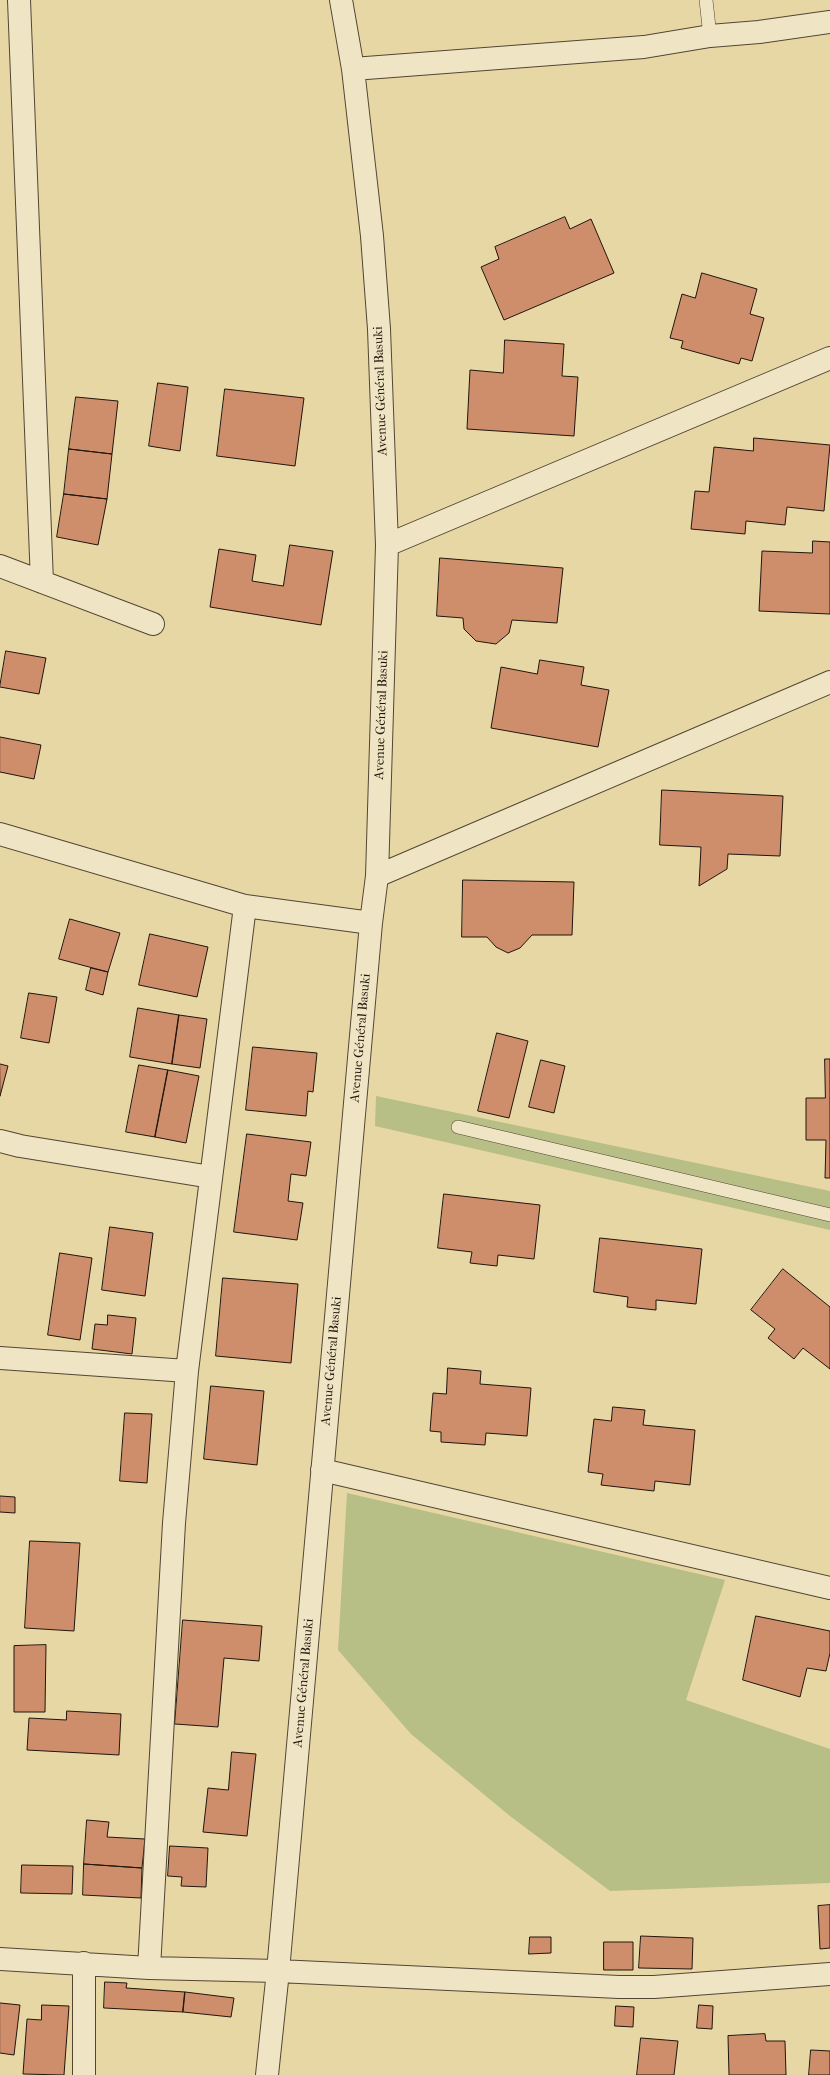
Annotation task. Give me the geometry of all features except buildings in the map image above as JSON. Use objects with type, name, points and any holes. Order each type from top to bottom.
[{"type":"street","points":[[19,0],[42,582]]},
{"type":"street","name":"Avenue Général Basuki","points":[[267,2075],[278,1971],[371,923],[377,876],[387,545],[378,314],[372,236],[353,69],[341,0]]},
{"type":"street","points":[[353,69],[644,47],[710,36],[759,32],[830,22]]},
{"type":"street","points":[[387,545],[830,358]]},
{"type":"street","points":[[0,566],[153,624]]},
{"type":"street","points":[[377,876],[830,682]]},
{"type":"street","points":[[0,834],[245,906],[371,923]]},
{"type":"street","points":[[149,1968],[174,1531],[187,1372],[245,906]]},
{"type":"street","points":[[0,1141],[20,1146],[211,1177]]},
{"type":"street","points":[[0,1358],[187,1372]]},
{"type":"street","points":[[322,1470],[830,1588]]},
{"type":"street","points":[[0,1959],[149,1968],[278,1971],[654,1988],[830,1974]]},
{"type":"street","points":[[84,1963],[84,2075]]},
{"type":"lane","points":[[706,0],[710,36]]},
{"type":"lane","points":[[458,1128],[830,1215]]},
{"type":"green space","points":[[376,1096],[830,1191],[830,1230],[375,1126]]},
{"type":"green space","points":[[347,1493],[725,1580],[686,1700],[830,1749],[830,1883],[610,1891],[510,1816],[411,1734],[338,1650]]}]
